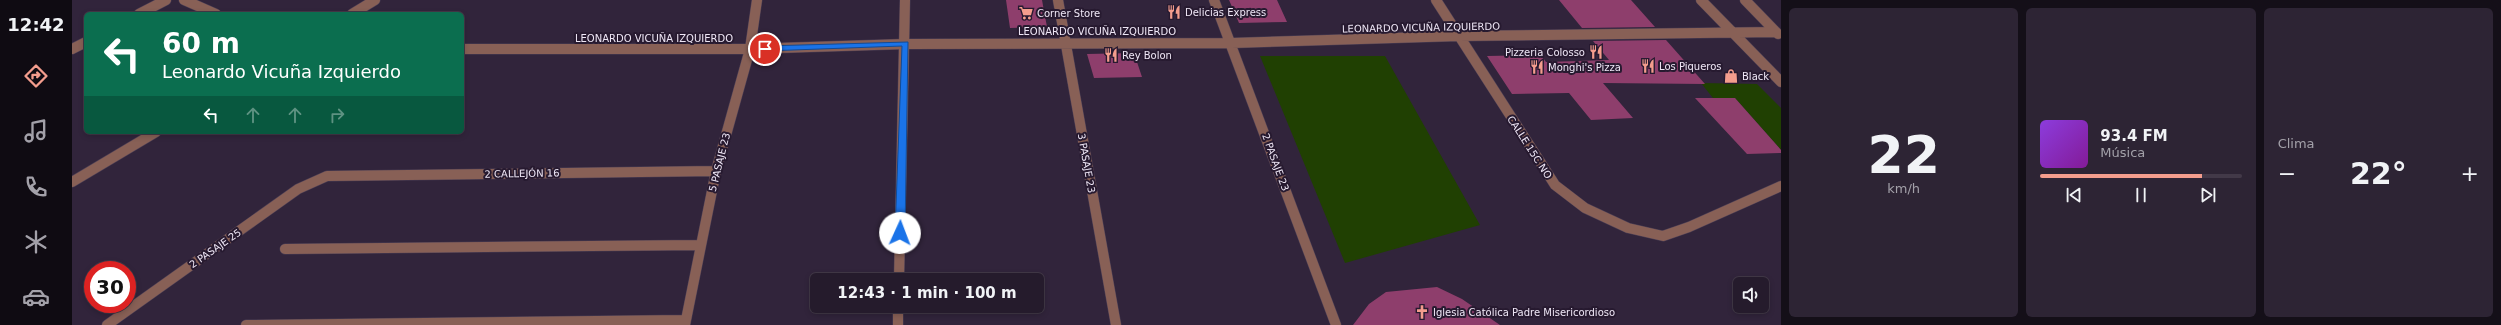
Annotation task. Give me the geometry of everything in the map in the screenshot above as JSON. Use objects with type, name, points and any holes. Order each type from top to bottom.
[{"type":"street","points":[[144,12],[166,0]]},
{"type":"street","points":[[184,0],[211,12]]},
{"type":"street","points":[[355,12],[375,0]]},
{"type":"street","name":"5 PASAJE 23","points":[[685,323],[716,171],[750,49],[757,0]]},
{"type":"street","points":[[899,273],[906,44],[905,0]]},
{"type":"street","name":"3 PASAJE 23","points":[[1058,0],[1116,325]]},
{"type":"street","name":"2 PASAJE 23","points":[[1214,0],[1232,43],[1336,325]]},
{"type":"street","name":"CALLE 15C NO","points":[[1436,0],[1555,185],[1585,208],[1628,228],[1663,236],[1689,227],[1781,186]]},
{"type":"street","points":[[1701,0],[1781,82]]},
{"type":"street","points":[[1744,0],[1779,34]]},
{"type":"street","name":"LEONARDO VICUÑA IZQUIERDO","points":[[464,49],[750,49],[906,44],[1065,42],[1232,43],[1459,36],[1733,32],[1779,34]]},
{"type":"street","points":[[72,49],[84,43]]},
{"type":"street","points":[[72,182],[153,134]]},
{"type":"street","name":"2 CALLEJÓN 16","points":[[327,176],[716,171]]},
{"type":"street","name":"2 PASAJE 25","points":[[107,325],[298,189],[327,176]]},
{"type":"street","points":[[285,249],[701,245]]},
{"type":"street","points":[[898,313],[898,325]]},
{"type":"street","points":[[246,325],[685,323]]},
{"type":"green space","points":[[1260,56],[1385,56],[1480,225],[1345,263]]},
{"type":"green space","points":[[1701,83],[1757,84],[1781,108],[1781,150],[1735,98],[1713,98]]},
{"type":"building","name":"Corner Store","points":[[1006,0],[1042,0],[1047,27],[1010,28]]},
{"type":"building","points":[[1229,0],[1277,0],[1287,22],[1239,23]]},
{"type":"building","points":[[1559,0],[1631,0],[1655,27],[1582,28]]},
{"type":"building","points":[[1666,40],[1705,84],[1603,83],[1633,118],[1591,120],[1569,93],[1512,94],[1487,56],[1541,55],[1546,62],[1609,60],[1593,41]]},
{"type":"building","points":[[1134,53],[1142,77],[1094,78],[1087,54]]},
{"type":"building","points":[[1695,98],[1735,98],[1781,150],[1781,153],[1747,154]]},
{"type":"building","name":"Iglesia Católica Padre Misericordioso","points":[[1437,287],[1462,299],[1500,325],[1353,325],[1369,304],[1386,292]]},
{"type":"place","name":"Delicias Express","points":[[1174,12]]},
{"type":"place","name":"Corner Store","points":[[1026,13]]},
{"type":"place","name":"Pizzeria Colosso","points":[[1596,52]]},
{"type":"place","name":"Rey Bolon","points":[[1111,55]]},
{"type":"place","name":"Los Piqueros","points":[[1648,66]]},
{"type":"place","name":"Monghi's Pizza","points":[[1537,67]]},
{"type":"place","name":"Black","points":[[1731,76]]},
{"type":"place","name":"Iglesia Católica Padre Misericordioso","points":[[1422,312]]},
{"type":"route","points":[[765,49],[906,44],[900,233]]}]
